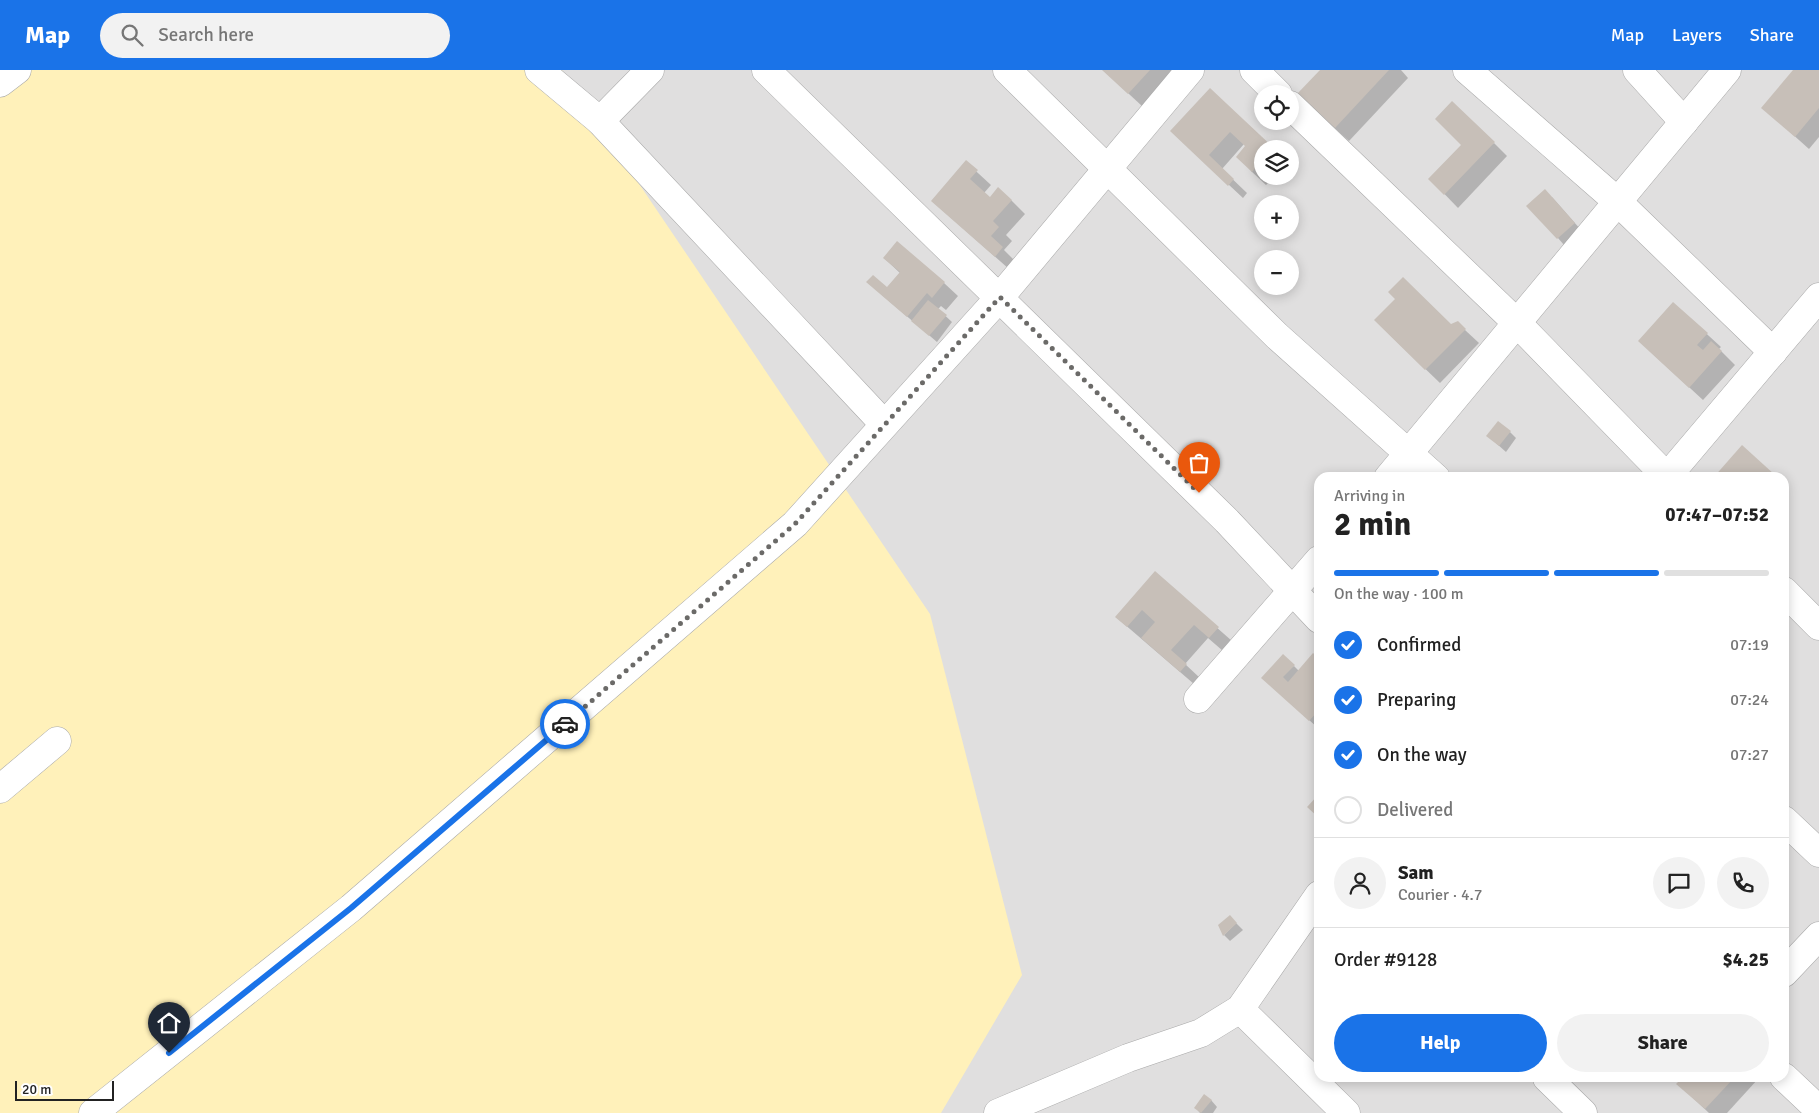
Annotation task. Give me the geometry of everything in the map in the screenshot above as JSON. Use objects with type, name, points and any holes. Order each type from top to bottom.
[{"type":"street","points":[[0,83],[17,70]]},
{"type":"street","points":[[538,70],[600,121],[884,424]]},
{"type":"street","points":[[600,121],[650,70]]},
{"type":"street","points":[[766,70],[1227,521],[1314,614]]},
{"type":"street","points":[[1007,70],[1277,336],[1410,452],[1430,472]]},
{"type":"street","points":[[93,1113],[351,908],[795,524],[1000,297],[1190,70]]},
{"type":"street","points":[[1254,70],[1269,85]]},
{"type":"street","points":[[1468,70],[1618,202],[1773,352]]},
{"type":"street","points":[[1637,70],[1684,122]]},
{"type":"street","points":[[1393,472],[1727,70]]},
{"type":"street","points":[[1299,114],[1517,323],[1662,472]]},
{"type":"street","points":[[1671,472],[1819,297]]},
{"type":"street","points":[[1198,699],[1314,566]]},
{"type":"street","points":[[1789,596],[1819,626]]},
{"type":"street","points":[[0,789],[57,741]]},
{"type":"street","points":[[1789,825],[1819,853]]},
{"type":"street","points":[[998,1113],[1128,1058],[1202,1033],[1240,1009],[1314,902]]},
{"type":"street","points":[[1789,968],[1819,936]]},
{"type":"street","points":[[1240,1009],[1314,1082]]},
{"type":"street","points":[[1314,1082],[1346,1113]]},
{"type":"street","points":[[1551,1082],[1583,1113]]},
{"type":"street","points":[[1789,1082],[1819,1110]]},
{"type":"shaded area","points":[[0,70],[1819,70],[1819,1113],[0,1113]]},
{"type":"sand","points":[[0,70],[562,70],[930,614],[1022,975],[941,1113],[0,1113]]},
{"type":"building","points":[[1102,70],[1150,70],[1128,94]]},
{"type":"building","points":[[1320,70],[1389,70],[1335,128],[1299,96],[1299,92]]},
{"type":"building","points":[[1793,70],[1819,70],[1819,108],[1795,137],[1761,108]]},
{"type":"building","points":[[1210,88],[1265,140],[1254,140],[1254,170],[1252,172],[1236,157],[1245,146],[1230,132],[1209,155],[1234,179],[1228,186],[1170,131]]},
{"type":"building","points":[[1452,101],[1495,142],[1444,195],[1428,179],[1461,145],[1435,119]]},
{"type":"building","points":[[966,160],[978,170],[970,179],[990,197],[998,187],[1012,200],[993,221],[999,227],[991,236],[1003,247],[995,257],[931,201]]},
{"type":"building","points":[[1545,189],[1575,223],[1557,239],[1526,206]]},
{"type":"building","points":[[897,241],[945,282],[932,298],[927,293],[907,317],[866,282],[873,275],[887,287],[900,272],[883,258]]},
{"type":"building","points":[[1403,277],[1451,324],[1458,321],[1466,329],[1425,370],[1374,320],[1395,299],[1388,292]]},
{"type":"building","points":[[928,300],[947,315],[929,336],[911,321]]},
{"type":"building","points":[[1673,302],[1708,333],[1697,345],[1703,350],[1711,341],[1722,351],[1689,388],[1638,341]]},
{"type":"building","points":[[1498,421],[1511,431],[1499,446],[1486,436]]},
{"type":"building","points":[[1742,445],[1772,472],[1718,472]]},
{"type":"building","points":[[1155,571],[1219,627],[1209,638],[1194,625],[1171,650],[1187,664],[1180,672],[1141,638],[1155,622],[1142,610],[1127,627],[1115,617]]},
{"type":"building","points":[[1283,654],[1295,665],[1283,677],[1288,682],[1314,654],[1314,716],[1309,721],[1261,678]]},
{"type":"building","points":[[1314,799],[1314,813],[1307,807]]},
{"type":"building","points":[[1230,915],[1237,923],[1223,936],[1218,925]]},
{"type":"building","points":[[1678,1082],[1730,1082],[1705,1109],[1676,1084]]},
{"type":"building","points":[[1204,1094],[1212,1100],[1201,1113],[1194,1108]]},
{"type":"way so far","points":[[565,724],[795,524],[1000,297],[1199,493]]},
{"type":"route","points":[[169,1053],[351,908],[565,724]]}]
